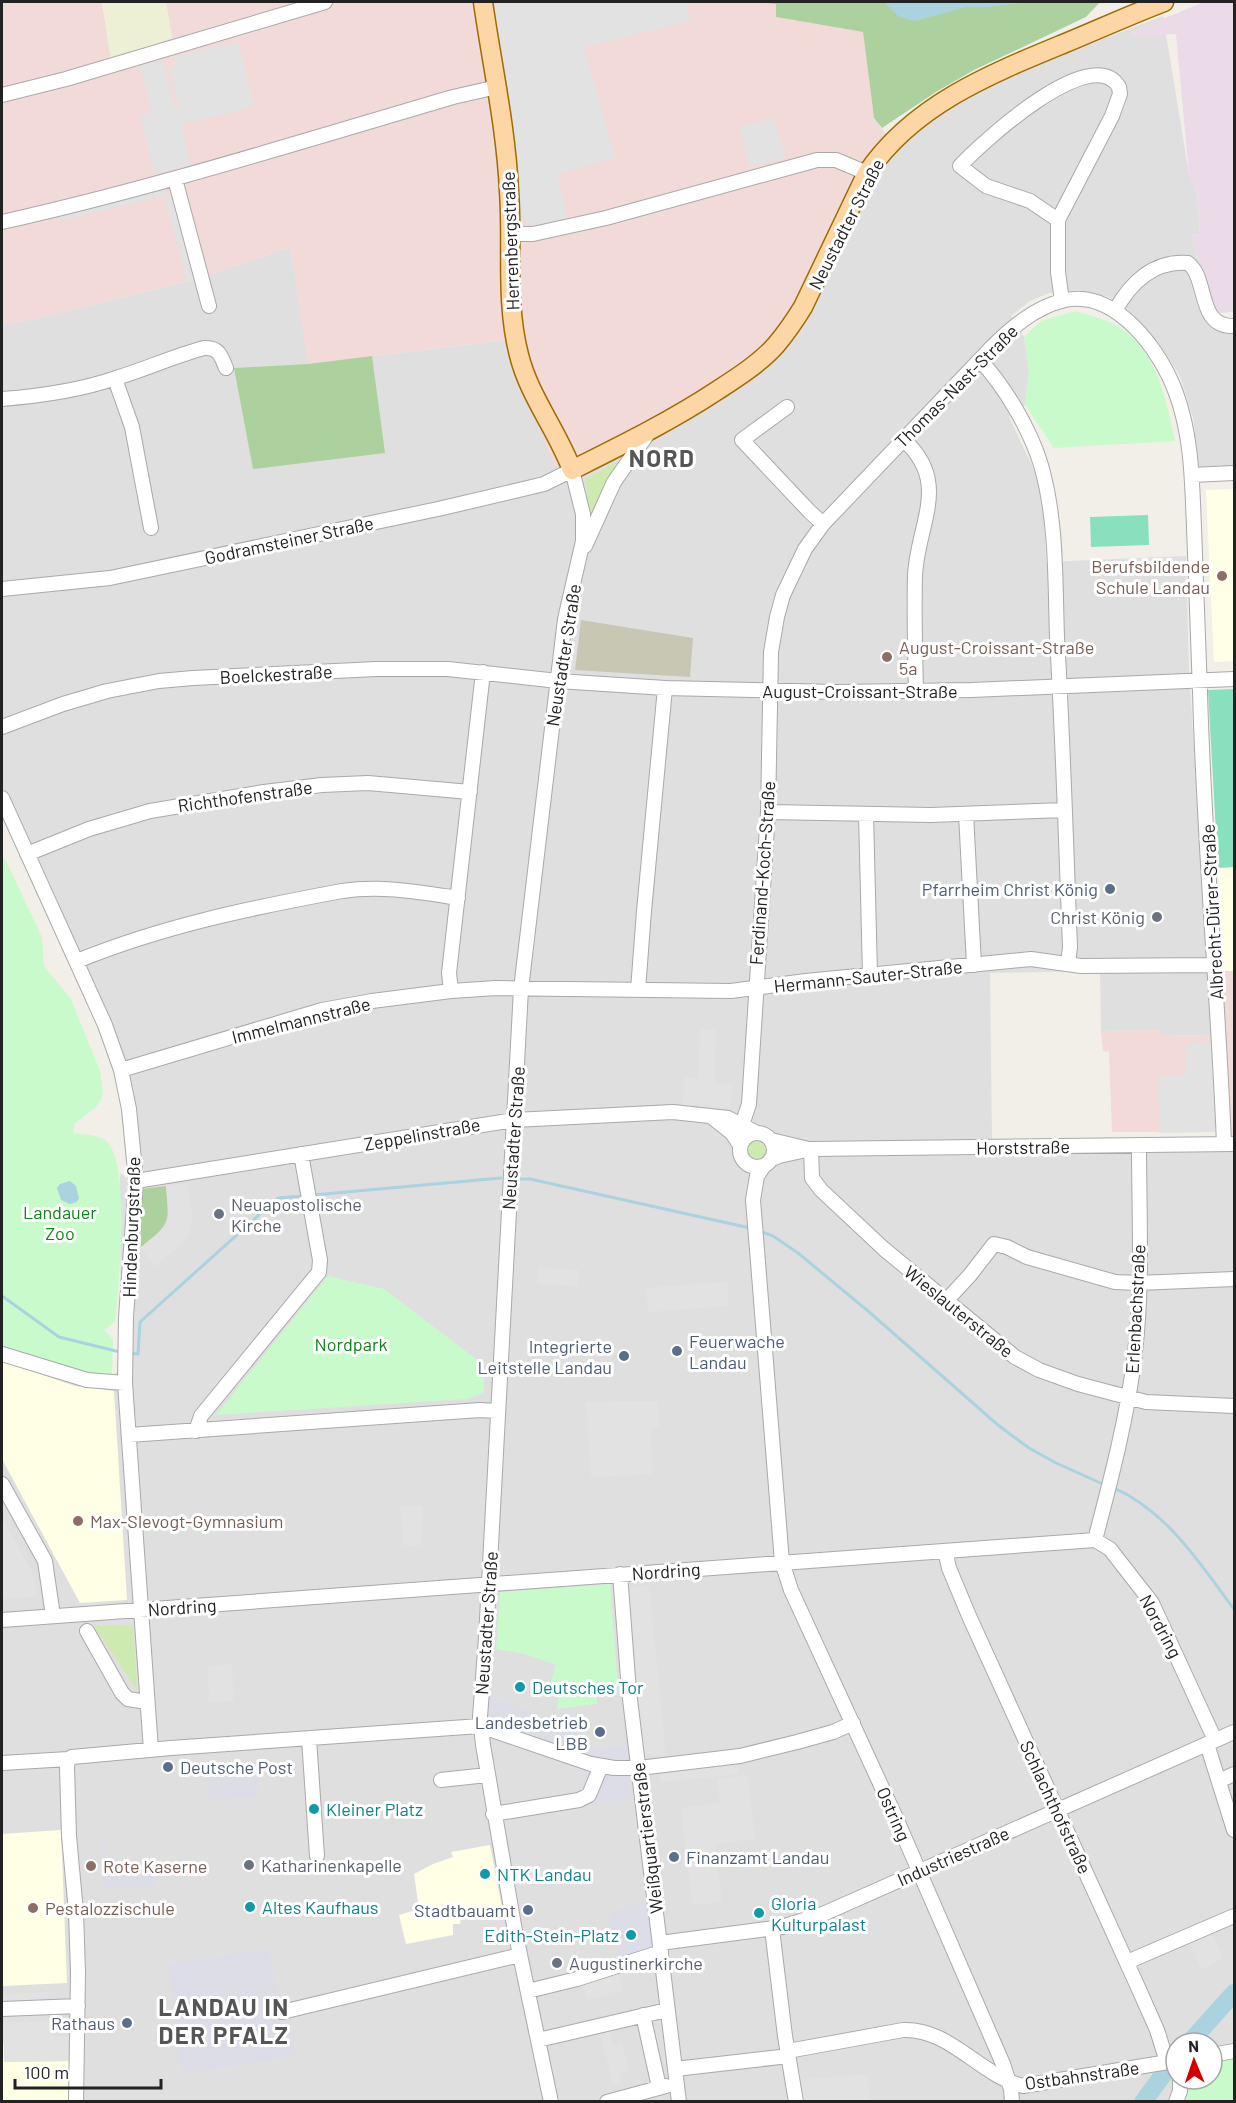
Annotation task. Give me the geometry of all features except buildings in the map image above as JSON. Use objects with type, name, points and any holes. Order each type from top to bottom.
[{"type":"main road","name":"Herrenbergstraße","points":[[483,2],[497,87],[508,179],[510,298],[518,354],[530,385],[561,443],[572,470]]},
{"type":"main road","name":"Neustadter Straße","points":[[572,470],[649,432],[731,381],[757,363],[775,346],[791,327],[802,307],[867,173],[880,154],[906,128],[955,94],[1020,62],[1131,8],[1164,2]]},
{"type":"street","points":[[2,95],[66,79],[325,2]]},
{"type":"street","points":[[1058,220],[1030,201],[986,186],[960,166],[994,133],[1044,95],[1088,76],[1101,75],[1111,78],[1119,87],[1118,102],[1058,220],[1058,272],[1062,301]]},
{"type":"street","points":[[2,222],[175,179],[443,100],[497,87]]},
{"type":"street","points":[[510,234],[533,234],[606,218],[817,160],[836,160],[867,173]]},
{"type":"street","points":[[175,179],[208,306]]},
{"type":"street","points":[[1114,311],[1125,294],[1149,271],[1165,265],[1188,263],[1195,271],[1212,316],[1223,325],[1234,326]]},
{"type":"street","name":"Thomas-Nast-Straße","points":[[770,691],[771,652],[779,605],[805,549],[823,524],[1014,326],[1037,311],[1062,301],[1085,300],[1114,311],[1137,330],[1152,346],[1174,386],[1185,424],[1192,474],[1200,681]]},
{"type":"street","points":[[2,399],[61,393],[115,379],[196,350],[212,347],[220,354],[226,368]]},
{"type":"street","points":[[980,360],[1020,416],[1037,455],[1044,477],[1052,526],[1065,810],[1070,947],[1068,964]]},
{"type":"street","points":[[115,379],[132,427],[151,528]]},
{"type":"street","points":[[787,407],[742,440],[823,524]]},
{"type":"street","name":"Neustadter Straße","points":[[581,553],[614,482],[649,432]]},
{"type":"street","points":[[903,439],[922,460],[930,492],[929,508],[915,574],[916,692]]},
{"type":"street","name":"Neustadter Straße","points":[[551,2102],[493,1814],[480,1726],[521,989],[565,619],[581,553],[584,525],[572,470]]},
{"type":"street","name":"Godramsteiner Straße","points":[[2,590],[76,583],[139,572],[519,490],[544,484],[572,470]]},
{"type":"street","points":[[1192,474],[1234,473]]},
{"type":"street","name":"Boelckestraße","points":[[2,728],[48,709],[107,691],[177,679],[396,669],[448,669],[558,681]]},
{"type":"street","points":[[451,992],[449,973],[483,672]]},
{"type":"street","name":"August-Croissant-Straße","points":[[558,681],[665,688],[916,692],[1234,679]]},
{"type":"street","name":"Albrecht-Dürer-Straße","points":[[1200,681],[1214,965],[1229,1144]]},
{"type":"street","points":[[638,990],[665,688]]},
{"type":"street","name":"Ferdinand-Koch-Straße","points":[[742,1125],[749,1104],[768,812],[770,691]]},
{"type":"street","name":"Richthofenstraße","points":[[27,854],[89,829],[150,810],[264,792],[368,783],[470,792]]},
{"type":"street","name":"Hindenburgstraße","points":[[2,798],[110,1037],[121,1070],[133,1136],[136,1182],[125,1348],[125,1383],[151,1750]]},
{"type":"street","points":[[768,812],[966,814],[1065,810]]},
{"type":"street","points":[[866,814],[870,975]]},
{"type":"street","points":[[966,814],[974,965]]},
{"type":"street","points":[[77,961],[130,940],[197,921],[342,891],[401,890],[458,898]]},
{"type":"street","name":"Hermann-Sauter-Straße","points":[[521,989],[731,991],[1031,959],[1082,966],[1214,965]]},
{"type":"street","name":"Immelmannstraße","points":[[121,1070],[322,1010],[372,1000],[496,988],[521,989]]},
{"type":"street","name":"Zeppelinstraße","points":[[136,1182],[514,1120],[657,1111],[728,1118],[757,1133]]},
{"type":"street","points":[[711,1116],[732,1133],[740,1145],[747,1188],[753,1200]]},
{"type":"street","points":[[740,1145],[746,1136],[757,1133]]},
{"type":"street","name":"Horststraße","points":[[757,1133],[762,1133],[771,1140],[811,1149]]},
{"type":"street","points":[[753,1200],[757,1176],[774,1150],[771,1140]]},
{"type":"street","name":"Horststraße","points":[[767,1163],[779,1156],[811,1149],[1229,1144]]},
{"type":"street","name":"Erlenbachstraße","points":[[1095,1540],[1128,1398],[1136,1340],[1139,1145]]},
{"type":"street","name":"Wieslauterstraße","points":[[811,1149],[810,1170],[813,1181],[884,1249],[1003,1349],[1026,1364],[1078,1384],[1128,1398],[1155,1403],[1234,1406]]},
{"type":"street","points":[[196,1431],[201,1416],[318,1276],[320,1260],[301,1154]]},
{"type":"street","points":[[743,1161],[752,1167],[767,1163]]},
{"type":"street","name":"Ostring","points":[[753,1200],[782,1562],[791,1590],[920,1871],[1009,2081],[1012,2102]]},
{"type":"street","points":[[946,1301],[994,1244],[1007,1247],[1027,1257],[1115,1282],[1234,1279]]},
{"type":"street","points":[[2,1354],[87,1380],[125,1383]]},
{"type":"street","points":[[129,1435],[480,1410],[497,1411]]},
{"type":"street","points":[[2,1484],[45,1561],[53,1616]]},
{"type":"street","name":"Nordring","points":[[2,1620],[1095,1540],[1110,1549],[1152,1603],[1211,1742],[1219,1781],[1234,1830]]},
{"type":"street","name":"Schlachthofstraße","points":[[945,1551],[949,1568],[1164,2044]]},
{"type":"street","name":"Weißquartierstraße","points":[[620,1575],[628,1679],[679,2102]]},
{"type":"street","points":[[87,1631],[122,1693],[128,1699],[147,1702]]},
{"type":"street","points":[[2,1763],[480,1726],[601,1766],[639,1767],[740,1756],[815,1737],[853,1723]]},
{"type":"street","name":"Industriestraße","points":[[528,1991],[576,1979],[660,1948],[772,1929],[824,1914],[1234,1732]]},
{"type":"street","points":[[309,1739],[317,1856]]},
{"type":"street","points":[[72,1758],[67,1767],[69,1831],[77,1930],[76,2102]]},
{"type":"street","points":[[493,1814],[579,1800],[589,1796],[601,1766]]},
{"type":"street","points":[[1219,1781],[1234,1774]]},
{"type":"street","points":[[441,1780],[487,1775]]},
{"type":"street","points":[[1127,1962],[1234,1916]]},
{"type":"street","points":[[772,1929],[796,2102]]},
{"type":"street","points":[[282,2012],[520,1955]]},
{"type":"street","points":[[2,2009],[78,2006]]},
{"type":"street","points":[[538,2040],[667,2010]]},
{"type":"street","points":[[643,2015],[659,2087]]},
{"type":"street","name":"Ostbahnstraße","points":[[608,2102],[659,2087],[676,2076],[910,2030],[927,2032],[940,2038],[1009,2081],[1026,2085],[1164,2063]]},
{"type":"shaded area","points":[[2,2],[102,2],[111,60],[172,38],[166,2],[755,2],[776,4],[776,17],[863,32],[874,118],[895,147],[872,178],[820,283],[731,388],[628,458],[554,465],[523,390],[506,340],[308,364],[290,247],[193,280],[29,320],[2,324]]},
{"type":"shaded area","points":[[102,2],[166,2],[172,38],[111,60]]},
{"type":"shaded area","points":[[494,2],[685,2],[690,21],[584,47],[615,158],[557,174],[568,221],[535,226],[520,219],[519,185]]},
{"type":"shaded area","points":[[1204,2],[1234,2],[1234,312],[1220,313],[1214,310],[1191,235],[1200,234],[1197,195],[1189,174],[1176,34],[1131,36],[1131,32]]},
{"type":"shaded area","points":[[1163,16],[1189,174],[1197,195],[1200,234],[1191,235],[1199,262],[1189,273],[1197,304],[1206,323],[1218,332],[1234,331],[1234,466],[1199,467],[1193,418],[1180,376],[1158,342],[1128,310],[1109,297],[1079,290],[1049,293],[1030,301],[1011,316],[1024,337],[1029,372],[1025,405],[1009,417],[1035,472],[1044,517],[1046,562],[1186,556],[1189,672],[1213,1035],[1160,1036],[1159,1030],[1101,1031],[1100,971],[990,973],[992,1139],[1234,1138],[1234,2058],[1224,2061],[1224,2031],[1164,2031],[1164,2091],[1187,2091],[1178,2101],[2,2101],[2,1350],[112,1376],[121,1369],[120,1173],[140,1189],[126,1074],[2,786],[2,324],[29,320],[193,280],[290,247],[309,364],[506,340],[523,390],[872,178],[895,147],[964,92]]},
{"type":"shaded area","points":[[238,42],[254,107],[181,124],[190,165],[154,174],[140,115],[151,112],[140,65],[163,60],[175,109],[179,108],[169,67],[176,66],[174,57]]},
{"type":"shaded area","points":[[774,118],[785,158],[750,167],[739,127]]},
{"type":"shaded area","points":[[163,187],[165,195],[172,194],[194,280],[186,282],[165,196],[60,221],[58,212]]},
{"type":"shaded area","name":"Berufsbildende Schule Landau","points":[[1234,489],[1234,661],[1214,662],[1206,490]]},
{"type":"shaded area","points":[[581,620],[693,638],[690,677],[575,670]]},
{"type":"shaded area","points":[[1234,867],[1234,971],[1223,971],[1218,868]]},
{"type":"shaded area","points":[[1223,971],[1234,971],[1234,1138],[1228,1138]]},
{"type":"shaded area","points":[[700,1030],[716,1030],[714,1083],[732,1085],[731,1108],[683,1104],[684,1078],[698,1078]]},
{"type":"shaded area","points":[[1160,1030],[1160,1036],[1213,1035],[1215,1132],[1112,1132],[1109,1052],[1103,1051],[1101,1031]]},
{"type":"shaded area","points":[[1213,1042],[1215,1132],[1159,1133],[1158,1076],[1186,1075],[1186,1043]]},
{"type":"shaded area","points":[[187,1183],[193,1221],[188,1236],[154,1267],[141,1247],[167,1223],[169,1218],[166,1186]]},
{"type":"shaded area","points":[[538,1268],[579,1270],[578,1286],[537,1284]]},
{"type":"shaded area","points":[[727,1282],[729,1306],[648,1312],[646,1288]]},
{"type":"shaded area","name":"Max-Slevogt-Gymnasium","points":[[2,1361],[75,1386],[114,1391],[127,1600],[80,1603],[2,1459]]},
{"type":"shaded area","points":[[658,1401],[659,1427],[650,1429],[653,1474],[591,1477],[586,1402]]},
{"type":"shaded area","points":[[423,1505],[422,1545],[403,1546],[400,1506]]},
{"type":"shaded area","points":[[2,1518],[35,1577],[37,1597],[2,1599]]},
{"type":"shaded area","points":[[649,1585],[666,1754],[643,1757],[628,1596],[630,1590]]},
{"type":"shaded area","points":[[232,1664],[234,1701],[209,1702],[208,1666]]},
{"type":"shaded area","points":[[486,1695],[547,1717],[574,1713],[579,1751],[627,1746],[631,1799],[585,1804],[582,1766],[480,1724]]},
{"type":"shaded area","name":"Kleiner Platz","points":[[318,1745],[326,1873],[310,1874],[302,1746]]},
{"type":"shaded area","points":[[738,1764],[739,1774],[660,1782],[659,1772]]},
{"type":"shaded area","points":[[259,1772],[260,1796],[208,1799],[206,1776]]},
{"type":"shaded area","points":[[748,1775],[755,1839],[716,1844],[722,1902],[692,1905],[681,1808],[720,1803],[717,1779]]},
{"type":"shaded area","name":"Pestalozzischule","points":[[61,1830],[67,1983],[2,1986],[2,1834]]},
{"type":"shaded area","points":[[102,1845],[104,1845],[106,1865],[155,1862],[156,1886],[103,1889]]},
{"type":"shaded area","points":[[490,1845],[502,1908],[461,1918],[460,1924],[453,1924],[453,1935],[406,1944],[399,1915],[419,1909],[414,1874],[453,1857],[451,1852]]},
{"type":"shaded area","name":"Edith-Stein-Platz","points":[[647,1900],[652,1949],[618,1962],[609,1921],[610,1915],[618,1909]]},
{"type":"shaded area","points":[[1210,1929],[1223,1959],[1201,1969],[1188,1939]]},
{"type":"shaded area","points":[[268,1949],[282,2012],[296,2056],[181,2074],[168,1964]]},
{"type":"shaded area","points":[[617,1969],[623,1990],[587,2000],[581,1979]]},
{"type":"shaded area","points":[[47,1992],[48,2000],[2,2002],[2,1994]]},
{"type":"shaded area","points":[[54,2021],[54,2036],[69,2036],[70,2061],[4,2062],[3,2023]]},
{"type":"shaded area","points":[[610,2031],[613,2046],[622,2044],[629,2071],[620,2073],[622,2083],[613,2085],[600,2034]]},
{"type":"shaded area","points":[[2,2044],[4,2044],[5,2062],[70,2061],[70,2101],[2,2102]]},
{"type":"shaded area","points":[[867,2074],[871,2101],[803,2101],[801,2080]]},
{"type":"green space","points":[[755,2],[1100,2],[1086,17],[974,70],[882,128],[874,118],[863,32],[776,17],[776,4]]},
{"type":"green space","points":[[1076,311],[1107,321],[1123,330],[1137,342],[1156,372],[1175,441],[1054,448],[1025,405],[1029,372],[1024,337],[1041,321]]},
{"type":"green space","points":[[372,356],[385,453],[253,469],[234,368],[308,364]]},
{"type":"green space","points":[[624,458],[590,527],[586,479]]},
{"type":"green space","points":[[1148,515],[1149,545],[1091,547],[1090,517]]},
{"type":"green space","points":[[1234,689],[1234,867],[1218,868],[1208,690]]},
{"type":"green space","name":"Landauer Zoo","points":[[2,856],[42,937],[44,966],[71,999],[100,1071],[103,1093],[101,1100],[95,1108],[74,1124],[74,1133],[105,1140],[113,1152],[118,1172],[121,1226],[117,1306],[115,1322],[104,1330],[113,1339],[112,1376],[81,1372],[2,1350]]},
{"type":"green space","points":[[758,1137],[767,1140],[770,1149],[767,1158],[758,1161],[749,1158],[746,1149],[749,1140]]},
{"type":"green space","points":[[166,1186],[168,1208],[166,1222],[158,1233],[141,1247],[141,1189]]},
{"type":"green space","name":"Nordpark","points":[[328,1276],[384,1289],[484,1365],[484,1392],[468,1399],[216,1415]]},
{"type":"green space","points":[[610,1584],[618,1687],[598,1689],[597,1704],[557,1709],[559,1695],[548,1690],[556,1665],[525,1654],[496,1649],[500,1592]]},
{"type":"green space","points":[[133,1625],[137,1690],[94,1626]]},
{"type":"green space","points":[[1234,2058],[1234,2101],[1178,2102],[1188,2091],[1224,2091],[1224,2060]]},
{"type":"water","points":[[884,2],[1030,2],[967,7],[915,21],[899,17]]},
{"type":"water","points":[[70,1181],[76,1186],[79,1198],[77,1202],[70,1204],[61,1200],[57,1188],[60,1184]]},
{"type":"waterway","points":[[313,1195],[501,1178]]},
{"type":"waterway","points":[[513,1179],[530,1179],[750,1228]]},
{"type":"waterway","points":[[130,1353],[138,1354],[140,1322],[278,1198],[304,1196]]},
{"type":"waterway","points":[[760,1231],[773,1236],[798,1253],[998,1425],[1029,1448],[1105,1485]]},
{"type":"waterway","points":[[2,1296],[59,1337],[120,1352]]},
{"type":"waterway","points":[[1114,1488],[1133,1498],[1167,1525],[1195,1557],[1234,1609]]},
{"type":"waterway","points":[[1200,2031],[1234,1993]]},
{"type":"waterway","points":[[1143,2102],[1164,2073]]},
{"type":"place","name":"Berufsbildende Schule Landau","points":[[1222,576]]},
{"type":"place","name":"August-Croissant-Straße 5a","points":[[887,657]]},
{"type":"place","name":"Pfarrheim Christ König","points":[[1110,889]]},
{"type":"place","name":"Christ König","points":[[1157,917]]},
{"type":"place","name":"Neuapostolische Kirche","points":[[219,1214]]},
{"type":"place","name":"Feuerwache Landau","points":[[677,1351]]},
{"type":"place","name":"Integrierte Leitstelle Landau","points":[[624,1356]]},
{"type":"place","name":"Max-Slevogt-Gymnasium","points":[[78,1521]]},
{"type":"place","name":"Deutsches Tor","points":[[520,1687]]},
{"type":"place","name":"Landesbetrieb LBB","points":[[600,1732]]},
{"type":"place","name":"Deutsche Post","points":[[168,1767]]},
{"type":"place","name":"Kleiner Platz","points":[[314,1809]]},
{"type":"place","name":"Finanzamt Landau","points":[[674,1857]]},
{"type":"place","name":"Katharinenkapelle","points":[[249,1865]]},
{"type":"place","name":"Rote Kaserne","points":[[91,1866]]},
{"type":"place","name":"NTK Landau","points":[[485,1874]]},
{"type":"place","name":"Altes Kaufhaus","points":[[250,1907]]},
{"type":"place","name":"Pestalozzischule","points":[[33,1908]]},
{"type":"place","name":"Stadtbauamt","points":[[528,1910]]},
{"type":"place","name":"Gloria Kulturpalast","points":[[759,1913]]},
{"type":"place","name":"Edith-Stein-Platz","points":[[631,1935]]},
{"type":"place","name":"Augustinerkirche","points":[[557,1963]]},
{"type":"place","name":"Rathaus","points":[[127,2023]]},
{"type":"district","name":"NORD","points":[[662,457]]},
{"type":"district","name":"LANDAU IN DER PFALZ","points":[[224,2020]]}]
